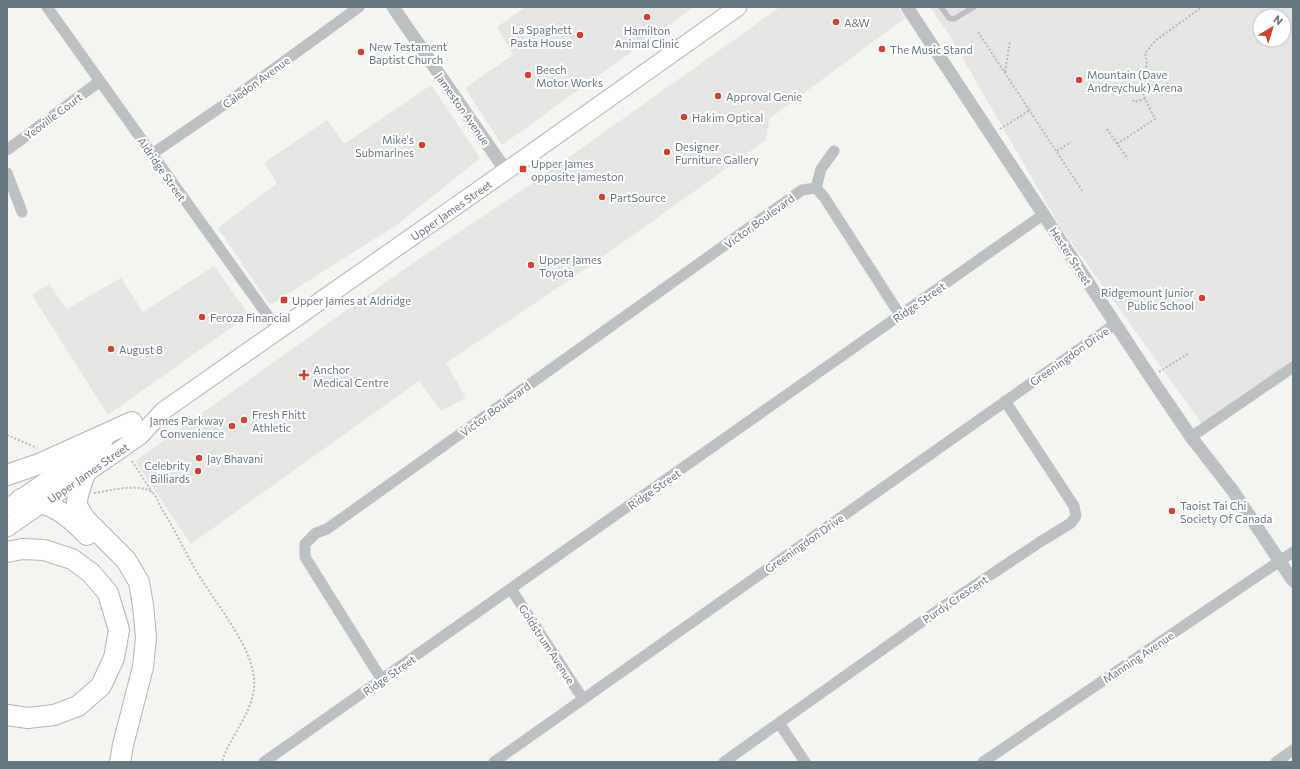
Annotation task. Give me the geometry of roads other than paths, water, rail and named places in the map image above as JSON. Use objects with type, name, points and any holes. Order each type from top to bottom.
[{"type":"highway","points":[[7,475],[39,464],[132,422]]},
{"type":"highway","points":[[84,474],[77,503],[79,510],[84,518],[126,560],[139,582],[143,605],[146,637],[143,667],[120,762]]},
{"type":"highway","points":[[14,504],[36,501],[43,503],[57,509],[76,523],[113,558],[143,605]]},
{"type":"highway","points":[[7,552],[22,549],[44,550],[72,560],[91,572],[108,593],[119,630],[114,658],[101,686],[78,706],[54,716],[28,718],[7,715]]},
{"type":"main road","name":"Upper James Street","points":[[7,528],[140,436],[162,411],[738,7]]},
{"type":"main road","name":"Upper James Street","points":[[14,504],[132,422],[162,411]]},
{"type":"street","name":"Aldridge Street","points":[[47,7],[278,330]]},
{"type":"street","name":"Caledon Avenue","points":[[152,154],[230,100],[358,7]]},
{"type":"street","name":"Jameston Avenue","points":[[393,7],[506,171]]},
{"type":"street","name":"Hester Street","points":[[908,7],[1151,378],[1191,437],[1233,491],[1293,581]]},
{"type":"street","name":"Yeoville Court","points":[[7,150],[100,81]]},
{"type":"street","points":[[834,151],[821,169],[816,188],[824,197],[900,315]]},
{"type":"street","points":[[7,173],[22,212]]},
{"type":"street","name":"Victor Boulevard","points":[[382,680],[305,557],[304,544],[316,533],[327,529],[802,190],[816,188]]},
{"type":"street","name":"Ridge Street","points":[[264,762],[1044,214]]},
{"type":"street","name":"Greeningdon Drive","points":[[494,762],[1115,324]]},
{"type":"street","points":[[1191,437],[1293,367]]},
{"type":"street","name":"Purdy Crescent","points":[[724,762],[941,608],[1071,523],[1076,516],[1074,506],[1005,401]]},
{"type":"street","name":"Manning Avenue","points":[[983,762],[1293,552]]},
{"type":"street","name":"Goldstrum Avenue","points":[[511,589],[582,700]]},
{"type":"street","points":[[780,723],[805,762]]},
{"type":"street","points":[[1276,762],[1293,750]]},
{"type":"lane","points":[[941,7],[949,18],[954,19],[974,7]]},
{"type":"place","name":"Hamilton Animal Clinic","points":[[647,17]]},
{"type":"place","name":"A&W","points":[[836,22]]},
{"type":"place","name":"La Spaghett Pasta House","points":[[580,35]]},
{"type":"place","name":"The Music Stand","points":[[882,49]]},
{"type":"place","name":"New Testament Baptist Church","points":[[361,52]]},
{"type":"place","name":"Beech Motor Works","points":[[528,75]]},
{"type":"place","name":"Mountain (Dave Andreychuk) Arena","points":[[1079,80]]},
{"type":"place","name":"Approval Genie","points":[[718,96]]},
{"type":"place","name":"Hakim Optical","points":[[684,117]]},
{"type":"place","name":"Mike's Submarines","points":[[422,145]]},
{"type":"place","name":"Designer Furniture Gallery","points":[[667,152]]},
{"type":"place","name":"Upper James opposite Jameston","points":[[523,169]]},
{"type":"place","name":"PartSource","points":[[602,197]]},
{"type":"place","name":"Upper James Toyota","points":[[531,265]]},
{"type":"place","name":"Ridgemount Junior Public School","points":[[1202,298]]},
{"type":"place","name":"Upper James at Aldridge","points":[[284,300]]},
{"type":"place","name":"Feroza Financial","points":[[202,317]]},
{"type":"place","name":"August 8","points":[[111,349]]},
{"type":"place","name":"Anchor Medical Centre","points":[[304,375]]},
{"type":"place","name":"Fresh Fhitt Athletic","points":[[244,420]]},
{"type":"place","name":"James Parkway Convenience","points":[[232,426]]},
{"type":"place","name":"Jay Bhavani","points":[[199,458]]},
{"type":"place","name":"Celebrity Billiards","points":[[198,471]]},
{"type":"place","name":"Taoist Tai Chi Society Of Canada","points":[[1172,511]]}]
